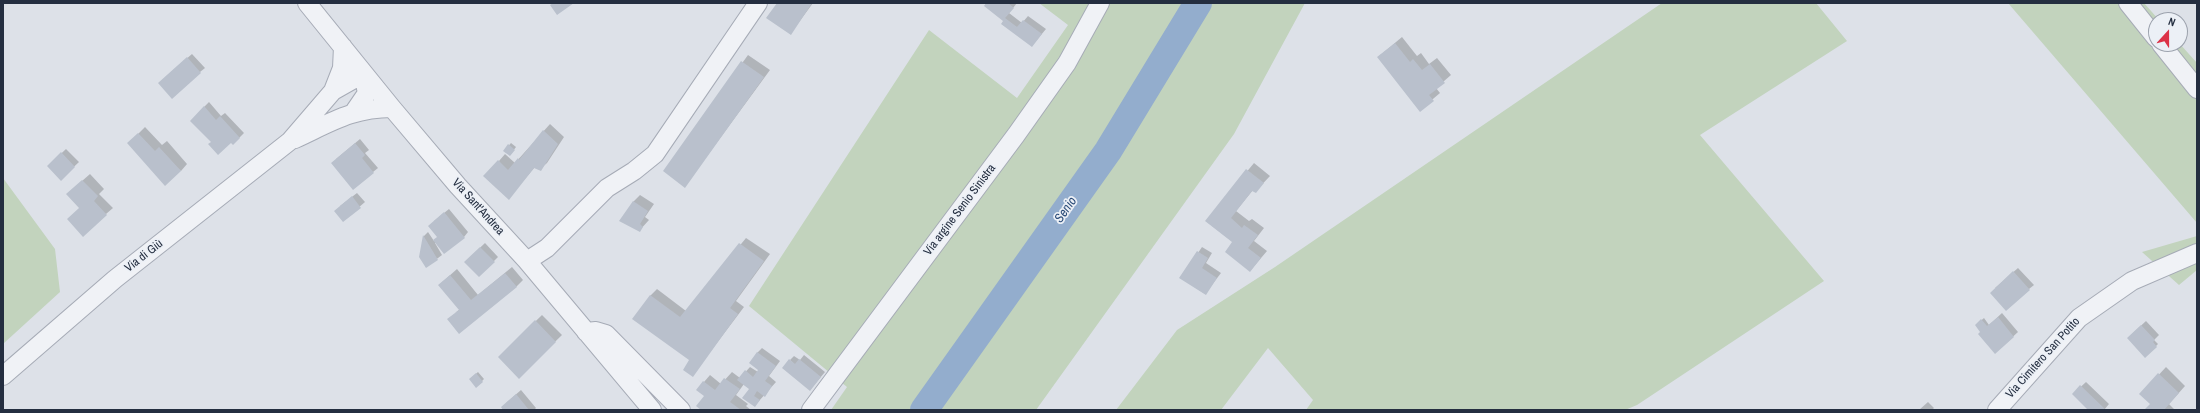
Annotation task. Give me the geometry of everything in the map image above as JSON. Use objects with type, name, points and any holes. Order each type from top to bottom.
[{"type":"street","name":"Via Sant'Andrea","points":[[307,3],[363,74],[458,186],[527,261],[652,410]]},
{"type":"street","points":[[527,261],[547,248],[607,188],[634,171],[655,154],[758,3]]},
{"type":"street","name":"Via argine Senio Sinistra","points":[[811,410],[1029,117],[1067,63],[1100,3]]},
{"type":"street","points":[[2128,3],[2148,28]]},
{"type":"street","name":"Via di Giù","points":[[3,376],[115,279],[290,141],[333,91],[342,68],[343,47]]},
{"type":"street","points":[[2167,52],[2197,89]]},
{"type":"street","name":"Via di Giù","points":[[333,91],[363,74]]},
{"type":"street","points":[[354,112],[367,93],[363,74]]},
{"type":"street","name":"Via di Giù","points":[[290,141],[354,112],[373,108],[392,108]]},
{"type":"street","name":"Via Cimitero San Potito","points":[[1997,410],[2079,318],[2132,281],[2197,253]]},
{"type":"street","points":[[586,332],[596,331],[606,334],[681,410]]},
{"type":"green space","points":[[1039,3],[1305,3],[1234,134],[1036,410],[831,410],[847,387],[749,306],[929,30],[1017,98],[1068,25]]},
{"type":"green space","points":[[1662,3],[1816,3],[1847,41],[1700,135],[1824,281],[1637,405],[1625,410],[1306,410],[1313,400],[1268,348],[1221,410],[1116,410],[1177,330],[1275,267]]},
{"type":"green space","points":[[2008,3],[2144,3],[2152,12],[2148,12],[2148,52],[2187,52],[2197,63],[2197,223]]},
{"type":"green space","points":[[3,178],[55,249],[60,292],[3,344]]},
{"type":"green space","points":[[2197,236],[2197,270],[2179,285],[2142,252]]},
{"type":"building","points":[[553,3],[574,3],[557,15],[550,5]]},
{"type":"building","points":[[777,3],[812,3],[791,35],[766,18]]},
{"type":"building","points":[[986,3],[1008,3],[1014,8],[1005,18],[1017,27],[1023,20],[1042,34],[1032,47],[1001,24],[1003,21],[984,6]]},
{"type":"building","points":[[1395,43],[1410,62],[1413,59],[1422,70],[1430,64],[1445,83],[1429,95],[1434,101],[1420,112],[1377,57]]},
{"type":"building","points":[[187,57],[201,73],[172,99],[158,83]]},
{"type":"building","points":[[741,61],[764,77],[685,188],[663,171]]},
{"type":"building","points":[[204,106],[216,120],[220,116],[240,138],[233,145],[231,143],[218,155],[208,144],[211,142],[190,121]]},
{"type":"building","points":[[543,130],[558,144],[541,171],[534,168],[509,200],[483,176],[498,160],[508,170],[518,158],[519,160]]},
{"type":"building","points":[[138,133],[155,151],[159,147],[181,171],[165,186],[127,143]]},
{"type":"building","points":[[355,143],[365,155],[362,158],[374,173],[353,190],[331,163]]},
{"type":"building","points":[[508,144],[515,150],[510,156],[503,151]]},
{"type":"building","points":[[61,152],[75,167],[61,181],[47,166]]},
{"type":"building","points":[[1246,169],[1264,183],[1256,193],[1252,191],[1231,218],[1242,228],[1244,225],[1258,235],[1248,248],[1261,258],[1250,272],[1225,252],[1232,242],[1205,221]]},
{"type":"building","points":[[82,180],[98,196],[94,201],[107,215],[83,237],[67,219],[79,208],[66,194]]},
{"type":"building","points":[[352,196],[361,208],[343,222],[334,211]]},
{"type":"building","points":[[633,201],[648,211],[640,224],[643,227],[640,232],[619,221]]},
{"type":"building","points":[[444,212],[465,238],[444,254],[433,240],[437,237],[428,226]]},
{"type":"building","points":[[423,235],[438,260],[426,268],[419,257]]},
{"type":"building","points":[[739,243],[764,261],[730,308],[738,314],[693,377],[683,370],[689,360],[632,319],[650,295],[680,317]]},
{"type":"building","points":[[480,247],[495,262],[479,277],[464,262]]},
{"type":"building","points":[[1197,251],[1208,258],[1202,268],[1217,278],[1206,295],[1179,278]]},
{"type":"building","points":[[2013,271],[2030,290],[2006,311],[1990,293]]},
{"type":"building","points":[[505,273],[517,287],[459,334],[447,319],[459,310],[438,285],[450,275],[471,300]]},
{"type":"building","points":[[1998,317],[2014,337],[1995,354],[1978,334],[1980,332],[1975,325],[1981,319],[1987,326]]},
{"type":"building","points":[[535,320],[556,342],[519,379],[498,357]]},
{"type":"building","points":[[2141,325],[2155,340],[2153,342],[2157,347],[2145,358],[2127,338]]},
{"type":"building","points":[[757,352],[776,366],[765,381],[772,386],[765,397],[757,391],[754,396],[760,400],[755,407],[742,398],[749,389],[737,380],[745,370],[753,377],[758,370],[749,363]]},
{"type":"building","points":[[789,359],[795,364],[799,359],[821,377],[810,391],[782,368]]},
{"type":"building","points":[[476,373],[483,382],[476,388],[469,379]]},
{"type":"building","points":[[2158,373],[2179,393],[2164,410],[2144,410],[2150,404],[2139,394]]},
{"type":"building","points":[[724,378],[740,389],[730,402],[741,410],[701,410],[696,406],[704,396],[696,390],[703,381],[715,390]]},
{"type":"building","points":[[2080,385],[2106,410],[2088,410],[2072,394]]},
{"type":"building","points":[[516,394],[529,410],[503,410],[501,407]]},
{"type":"waterway","name":"Senio","points":[[924,410],[1108,151],[1198,3]]}]
